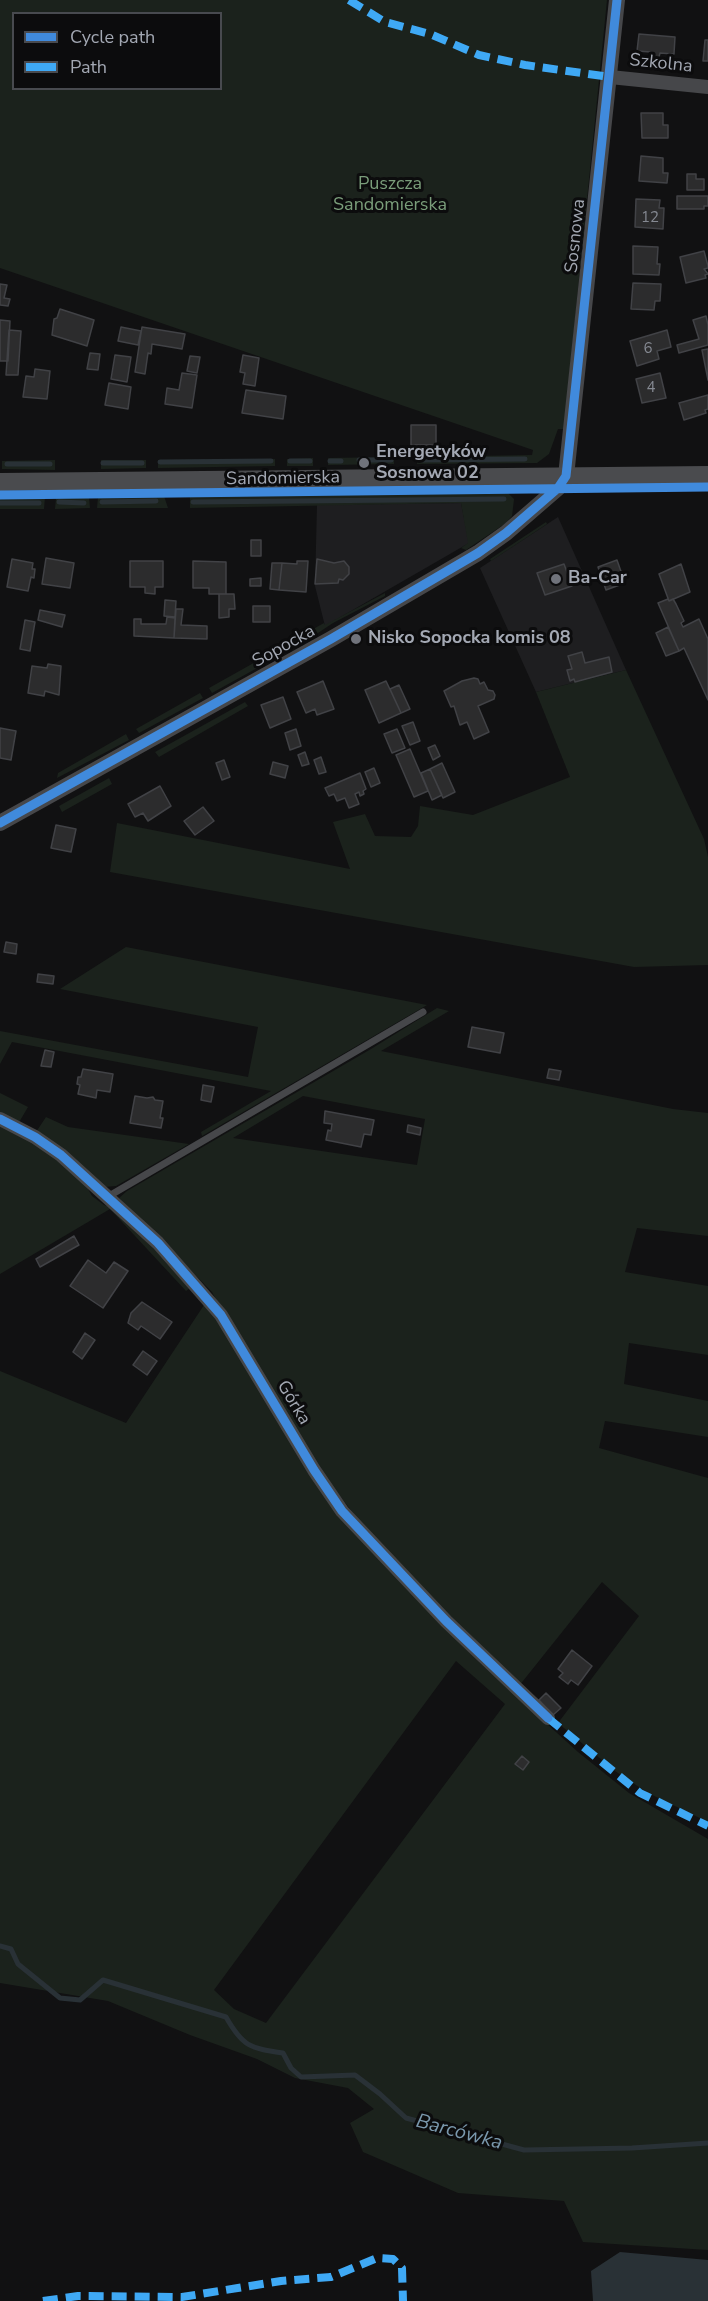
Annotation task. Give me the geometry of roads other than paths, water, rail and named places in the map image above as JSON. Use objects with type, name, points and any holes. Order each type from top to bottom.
[{"type":"main road","name":"Sandomierska","points":[[0,482],[708,475]]},
{"type":"street","name":"Sosnowa","points":[[566,476],[617,0]]},
{"type":"street","name":"Szkolna","points":[[610,77],[708,87]]},
{"type":"street","name":"Sopocka","points":[[0,823],[331,639],[468,559],[506,534],[558,488],[566,476]]},
{"type":"street","name":"Górka","points":[[0,1119],[61,1155],[109,1196],[158,1243],[221,1315],[314,1470],[342,1511],[446,1621],[548,1718]]},
{"type":"lane","points":[[109,1196],[423,1012]]},
{"type":"waterway","points":[[420,460],[525,459]]},
{"type":"waterway","points":[[359,460],[391,460]]},
{"type":"waterway","points":[[160,462],[271,461]]},
{"type":"waterway","points":[[290,461],[310,461]]},
{"type":"waterway","points":[[330,461],[341,461]]},
{"type":"waterway","points":[[103,463],[142,463]]},
{"type":"waterway","points":[[7,464],[50,464]]},
{"type":"waterway","points":[[193,502],[504,499]]},
{"type":"waterway","points":[[102,502],[156,501]]},
{"type":"waterway","points":[[59,502],[84,503]]},
{"type":"waterway","points":[[0,503],[39,503]]},
{"type":"waterway","name":"Barcówka","points":[[0,1946],[11,1949],[18,1964],[60,1998],[80,2000],[103,1980],[226,2017],[237,2035],[248,2044],[283,2053],[291,2068],[301,2077],[355,2075],[406,2118],[524,2150],[632,2148],[708,2143]]},
{"type":"place","name":"Energetyków Sosnowa 02","points":[[364,463]]},
{"type":"place","name":"Ba-Car","points":[[556,579]]},
{"type":"place","name":"Nisko Sopocka komis 08","points":[[356,639]]},
{"type":"park label","name":"Puszcza Sandomierska","points":[[390,195]]}]
